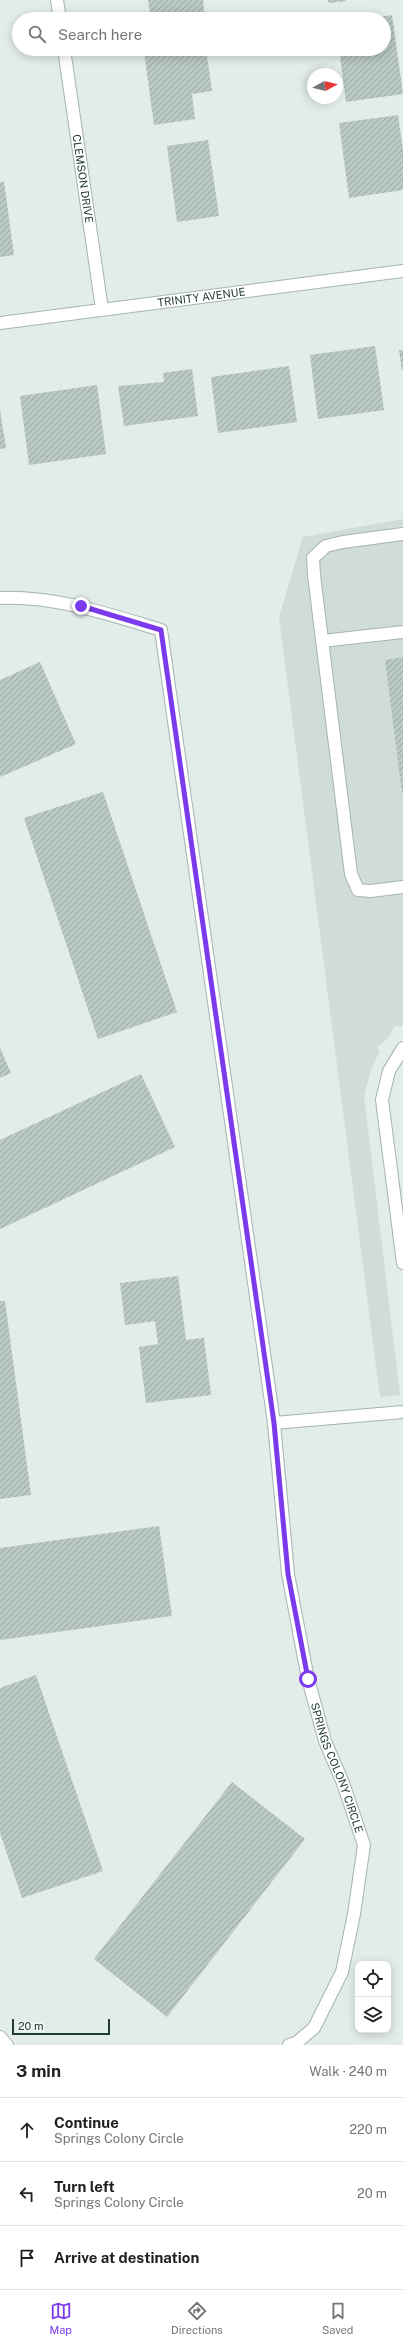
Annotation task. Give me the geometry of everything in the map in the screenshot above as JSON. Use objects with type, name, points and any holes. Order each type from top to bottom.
[{"type":"street","points":[[57,0],[59,12]]},
{"type":"street","name":"CLEMSON DRIVE","points":[[65,56],[102,309]]},
{"type":"street","name":"TRINITY AVENUE","points":[[0,323],[403,271]]},
{"type":"street","points":[[403,534],[343,542],[326,546],[313,558],[351,874],[358,890],[371,891],[403,887]]},
{"type":"street","name":"SPRINGS COLONY CIRCLE","points":[[0,598],[27,597],[81,606],[161,630],[274,1423],[288,1574],[308,1679],[324,1741],[343,1783],[364,1845],[354,1914],[342,1972],[314,2028],[296,2043],[289,2045]]},
{"type":"street","points":[[322,641],[403,632]]},
{"type":"street","points":[[403,1048],[389,1072],[382,1100],[403,1263]]},
{"type":"street","points":[[274,1423],[403,1412]]},
{"type":"street","points":[[0,2037],[7,2045]]},
{"type":"shaded area","points":[[403,519],[403,1025],[400,1027],[395,1025],[388,1038],[377,1047],[380,1051],[371,1069],[364,1096],[400,1395],[380,1397],[279,617],[303,537]]},
{"type":"building","points":[[148,0],[203,0],[204,12],[150,12]]},
{"type":"building","points":[[328,0],[346,0],[346,1],[329,3]]},
{"type":"building","points":[[392,15],[403,94],[346,102],[343,68],[342,68],[340,56],[391,56]]},
{"type":"building","points":[[145,56],[207,56],[212,91],[192,94],[195,119],[154,125]]},
{"type":"building","points":[[398,115],[403,150],[403,190],[349,198],[339,123]]},
{"type":"building","points":[[208,140],[219,216],[177,222],[167,146]]},
{"type":"building","points":[[0,182],[4,182],[14,255],[0,257]]},
{"type":"building","points":[[375,346],[384,410],[318,419],[310,355]]},
{"type":"building","points":[[399,350],[403,350],[403,370],[402,370]]},
{"type":"building","points":[[289,366],[297,422],[218,433],[211,377]]},
{"type":"building","points":[[192,369],[198,416],[124,426],[118,386],[164,382],[163,373]]},
{"type":"building","points":[[97,385],[106,454],[29,465],[20,396]]},
{"type":"building","points":[[0,410],[6,448],[0,449]]},
{"type":"building","points":[[403,657],[403,793],[402,793],[385,660]]},
{"type":"building","points":[[40,662],[76,744],[0,777],[0,680]]},
{"type":"building","points":[[103,792],[177,1012],[98,1039],[24,818]]},
{"type":"building","points":[[0,1048],[11,1073],[0,1078]]},
{"type":"building","points":[[141,1074],[175,1147],[0,1229],[0,1140]]},
{"type":"building","points":[[178,1276],[186,1340],[204,1338],[211,1395],[146,1403],[139,1347],[158,1344],[155,1321],[125,1325],[120,1283]]},
{"type":"building","points":[[0,1301],[5,1301],[31,1495],[0,1499]]},
{"type":"building","points":[[159,1526],[172,1616],[0,1640],[0,1548]]},
{"type":"building","points":[[36,1675],[103,1871],[22,1898],[0,1833],[0,1688]]},
{"type":"building","points":[[232,1782],[305,1839],[167,2017],[94,1959]]},
{"type":"route","points":[[81,606],[161,630],[274,1423],[288,1574],[308,1679]]}]
